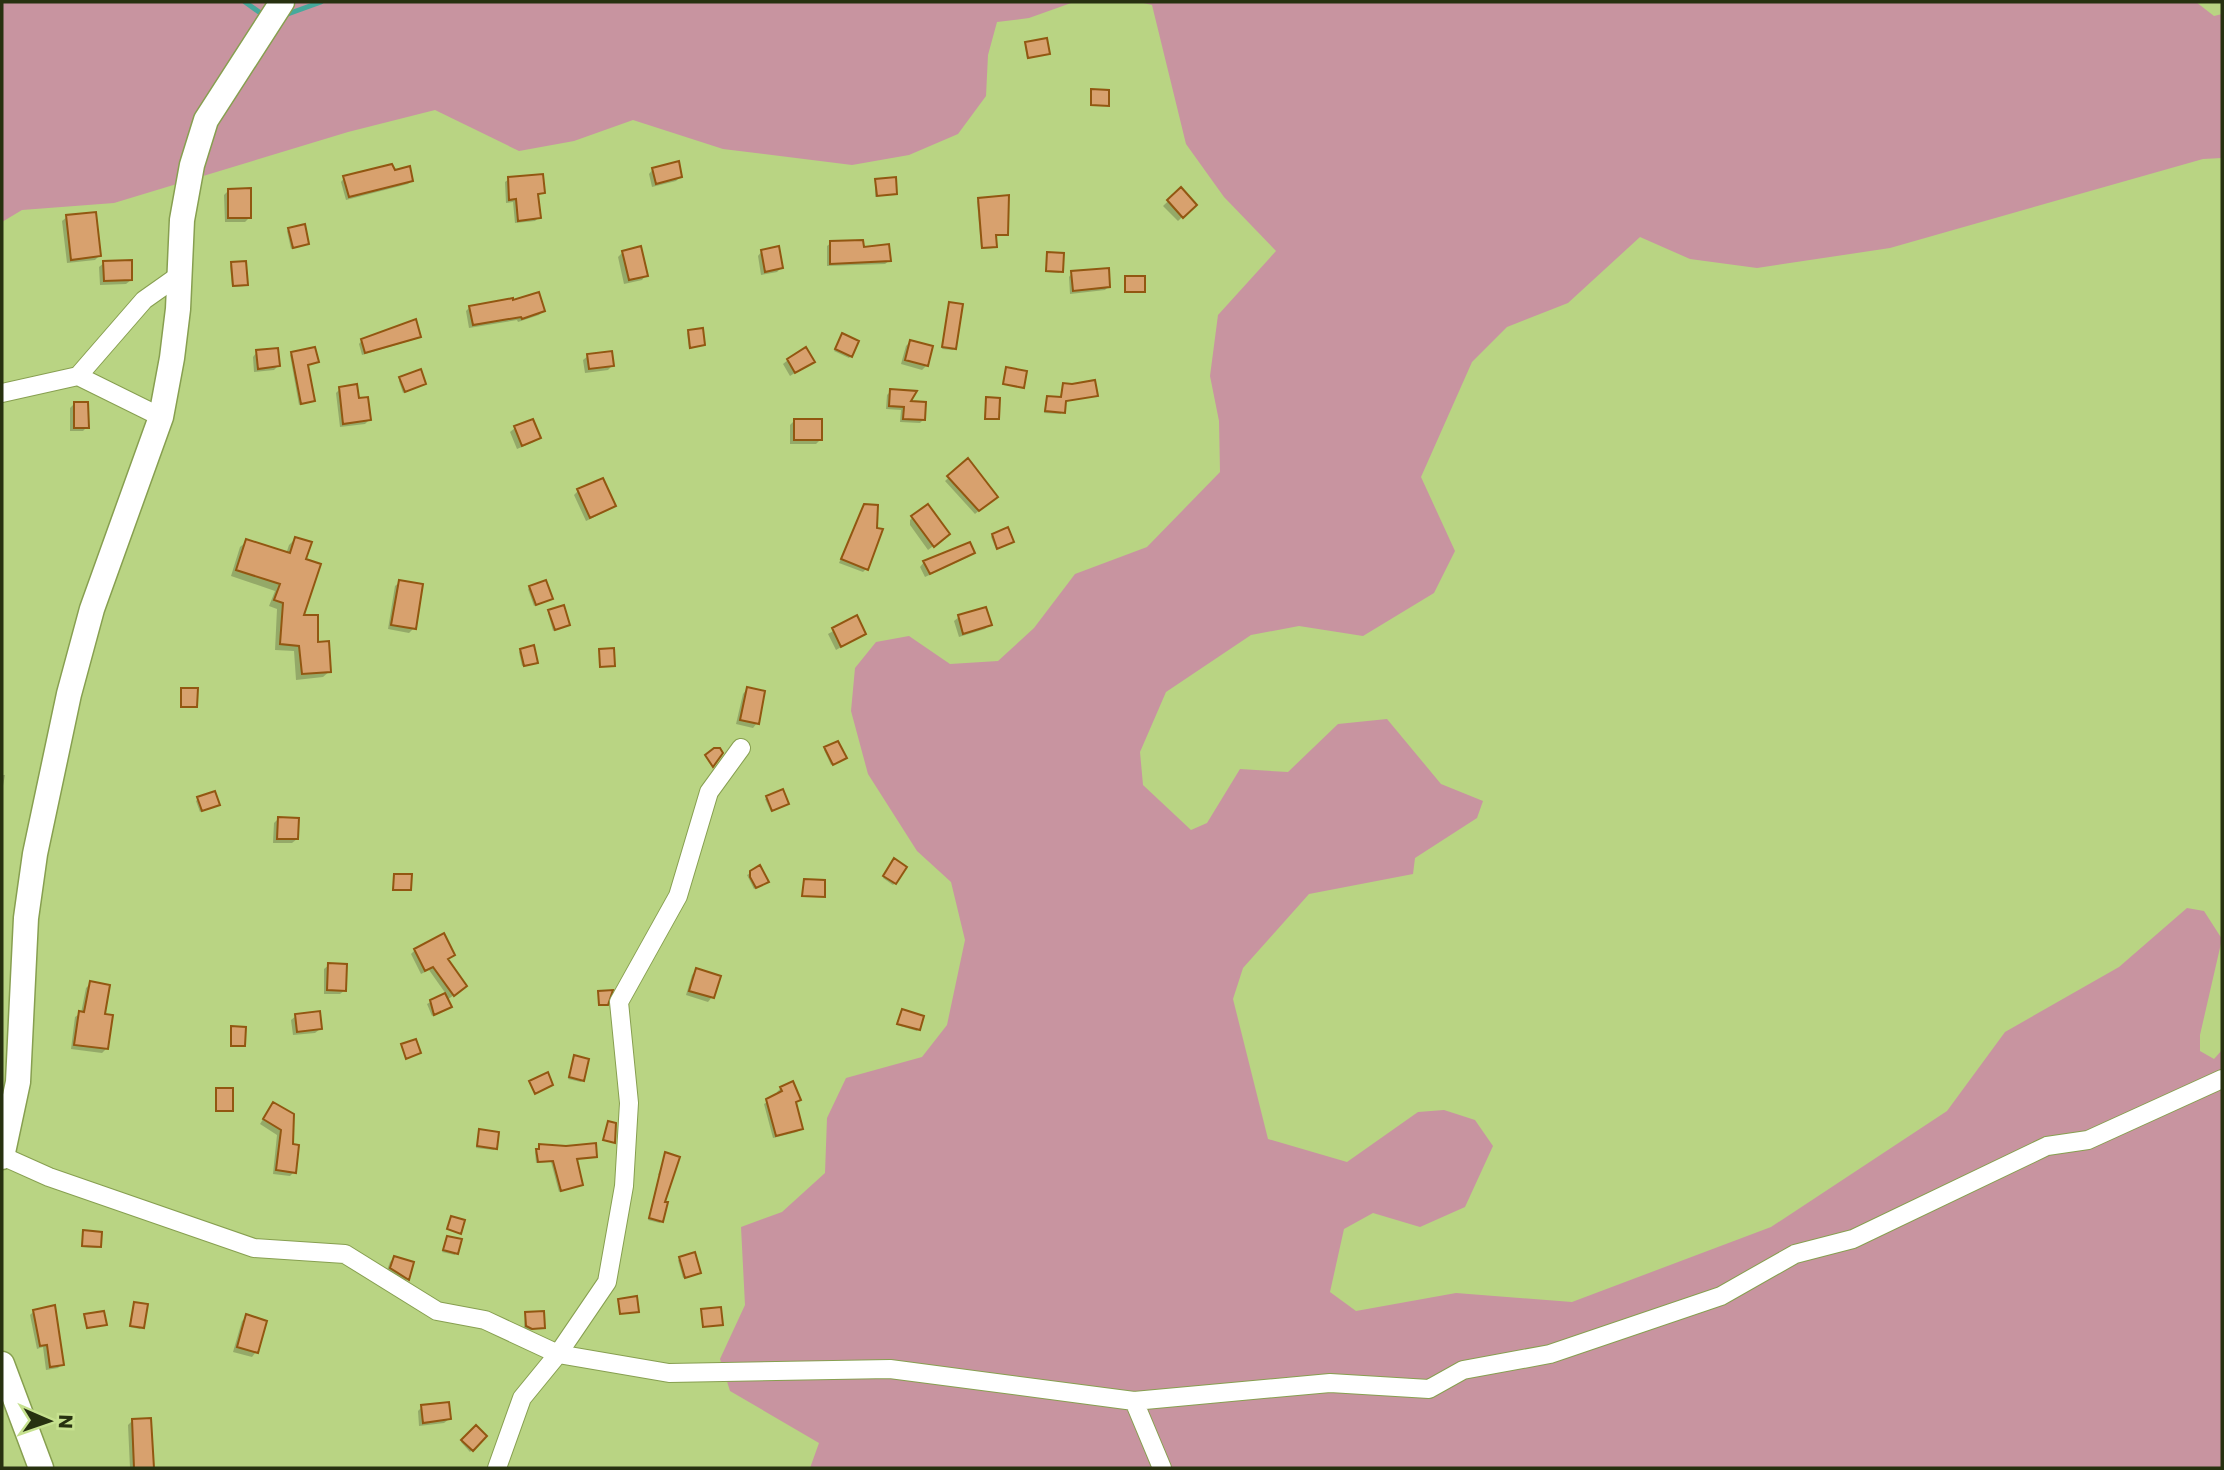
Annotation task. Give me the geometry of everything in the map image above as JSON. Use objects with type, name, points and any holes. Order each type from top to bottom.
[{"type":"street","points":[[279,7],[206,120],[192,165],[182,220],[178,309],[172,358],[160,417],[92,609],[49,780],[26,918],[18,1082],[2,1157],[49,1177],[254,1248],[345,1254],[437,1311],[485,1320],[558,1354],[669,1373],[890,1368],[1134,1401],[1330,1383],[1429,1390],[1463,1370],[1550,1354],[1721,1296],[1795,1254],[1853,1239],[2047,1146],[2088,1140],[2222,1079]]},
{"type":"street","points":[[2,393],[78,376],[144,300],[178,276]]},
{"type":"street","points":[[78,376],[160,417]]},
{"type":"street","points":[[497,1468],[522,1398],[558,1354],[607,1282],[624,1186],[629,1103],[619,1002],[678,896],[709,792],[741,748]]},
{"type":"street","points":[[2,1364],[41,1468]]},
{"type":"street","points":[[1134,1401],[1163,1468]]},
{"type":"shaded area","points":[[2,2],[1074,2],[1029,18],[997,22],[988,55],[986,96],[958,134],[909,155],[852,165],[723,149],[633,120],[574,141],[519,151],[435,110],[348,132],[114,203],[22,210],[2,222]]},
{"type":"shaded area","points":[[1139,2],[2196,2],[2214,16],[2222,14],[2222,158],[2203,159],[1890,248],[1757,268],[1690,259],[1640,237],[1568,303],[1507,327],[1472,362],[1421,477],[1455,551],[1434,593],[1363,636],[1299,626],[1251,635],[1166,692],[1140,752],[1143,785],[1191,830],[1207,823],[1240,769],[1288,772],[1338,724],[1387,719],[1441,784],[1483,801],[1477,818],[1415,858],[1413,874],[1309,894],[1243,968],[1233,999],[1268,1139],[1347,1162],[1418,1112],[1444,1110],[1475,1120],[1493,1146],[1465,1207],[1420,1227],[1373,1213],[1344,1229],[1330,1292],[1356,1311],[1456,1293],[1572,1302],[1771,1227],[1947,1111],[2005,1032],[2119,967],[2187,908],[2204,911],[2222,939],[2200,1035],[2200,1051],[2214,1059],[2222,1050],[2222,1468],[810,1468],[819,1443],[730,1391],[720,1359],[745,1305],[741,1227],[782,1212],[825,1173],[827,1118],[846,1078],[922,1057],[947,1025],[965,940],[951,882],[917,851],[868,774],[851,711],[855,668],[876,642],[909,636],[950,664],[998,661],[1034,628],[1075,574],[1147,547],[1220,472],[1219,421],[1210,376],[1218,315],[1276,251],[1224,197],[1186,144],[1152,5]]},
{"type":"building","points":[[1047,38],[1050,54],[1028,58],[1025,42]]},
{"type":"building","points":[[1091,89],[1109,90],[1109,106],[1091,105]]},
{"type":"building","points":[[679,161],[682,177],[656,184],[652,168]]},
{"type":"building","points":[[392,164],[395,170],[410,166],[413,181],[349,197],[343,176]]},
{"type":"building","points":[[543,174],[545,193],[538,194],[541,218],[518,221],[516,199],[509,200],[508,177]]},
{"type":"building","points":[[896,177],[897,194],[877,196],[875,179]]},
{"type":"building","points":[[1181,187],[1197,205],[1183,218],[1167,200]]},
{"type":"building","points":[[251,188],[251,218],[228,218],[228,189]]},
{"type":"building","points":[[1009,195],[1008,235],[996,235],[997,247],[982,248],[978,198]]},
{"type":"building","points":[[96,212],[101,256],[71,260],[66,215]]},
{"type":"building","points":[[305,224],[309,244],[293,248],[288,228]]},
{"type":"building","points":[[863,240],[864,247],[889,244],[891,261],[830,264],[830,241]]},
{"type":"building","points":[[641,246],[648,276],[629,280],[622,251]]},
{"type":"building","points":[[779,246],[783,268],[765,272],[761,250]]},
{"type":"building","points":[[1047,252],[1064,253],[1063,272],[1046,271]]},
{"type":"building","points":[[132,260],[132,280],[104,281],[103,261]]},
{"type":"building","points":[[246,261],[248,285],[233,286],[231,262]]},
{"type":"building","points":[[1109,268],[1110,287],[1073,291],[1071,271]]},
{"type":"building","points":[[1125,276],[1145,276],[1145,292],[1125,292]]},
{"type":"building","points":[[539,292],[545,311],[522,319],[521,317],[473,325],[469,306],[513,300]]},
{"type":"building","points":[[949,302],[963,304],[956,349],[942,347]]},
{"type":"building","points":[[416,319],[421,337],[365,353],[361,339]]},
{"type":"building","points":[[703,328],[705,345],[690,348],[688,330]]},
{"type":"building","points":[[842,333],[859,341],[852,357],[835,349]]},
{"type":"building","points":[[910,340],[933,346],[928,366],[905,360]]},
{"type":"building","points":[[315,347],[319,362],[308,365],[315,401],[301,404],[291,352]]},
{"type":"building","points":[[806,347],[815,362],[795,373],[787,359]]},
{"type":"building","points":[[278,348],[280,366],[258,369],[256,350]]},
{"type":"building","points":[[612,351],[614,366],[589,369],[587,354]]},
{"type":"building","points":[[1006,367],[1027,371],[1024,388],[1003,384]]},
{"type":"building","points":[[421,369],[426,384],[405,392],[399,377]]},
{"type":"building","points":[[1095,380],[1098,396],[1066,401],[1065,413],[1045,411],[1047,396],[1061,397],[1063,383]]},
{"type":"building","points":[[357,384],[359,398],[368,397],[371,420],[343,424],[339,387]]},
{"type":"building","points":[[890,389],[917,391],[911,401],[926,402],[925,420],[903,419],[904,407],[889,406]]},
{"type":"building","points":[[986,397],[1000,398],[999,419],[985,419]]},
{"type":"building","points":[[74,402],[88,402],[89,428],[74,428]]},
{"type":"building","points":[[533,419],[541,438],[522,446],[514,426]]},
{"type":"building","points":[[794,419],[822,419],[822,440],[794,440]]},
{"type":"building","points":[[968,458],[998,497],[979,511],[947,476]]},
{"type":"building","points":[[603,478],[616,506],[590,518],[577,489]]},
{"type":"building","points":[[864,504],[878,505],[877,528],[883,529],[868,570],[841,559]]},
{"type":"building","points":[[928,504],[950,534],[934,547],[911,516]]},
{"type":"building","points":[[1008,527],[1014,542],[997,549],[992,534]]},
{"type":"building","points":[[295,537],[312,542],[306,559],[321,564],[304,615],[318,615],[318,642],[329,641],[331,672],[302,674],[299,646],[280,644],[283,603],[274,600],[280,584],[236,570],[246,539],[290,553]]},
{"type":"building","points":[[970,542],[975,553],[930,574],[923,561]]},
{"type":"building","points":[[399,580],[423,584],[416,629],[391,625]]},
{"type":"building","points":[[546,580],[553,599],[536,605],[529,586]]},
{"type":"building","points":[[564,605],[570,625],[555,630],[548,610]]},
{"type":"building","points":[[986,607],[992,625],[963,634],[958,615]]},
{"type":"building","points":[[857,615],[866,634],[841,647],[832,628]]},
{"type":"building","points":[[534,645],[538,663],[524,666],[520,649]]},
{"type":"building","points":[[614,648],[615,666],[600,667],[599,649]]},
{"type":"building","points":[[747,687],[765,691],[759,724],[740,720]]},
{"type":"building","points":[[181,688],[198,688],[197,707],[181,707]]},
{"type":"building","points":[[838,741],[847,758],[833,765],[824,747]]},
{"type":"building","points":[[714,748],[720,748],[723,753],[713,767],[705,755]]},
{"type":"building","points":[[783,789],[789,804],[772,811],[766,796]]},
{"type":"building","points":[[215,791],[220,805],[202,811],[197,797]]},
{"type":"building","points":[[278,817],[299,818],[298,839],[277,839]]},
{"type":"building","points":[[894,858],[907,867],[896,884],[883,876]]},
{"type":"building","points":[[760,865],[769,882],[756,888],[750,871]]},
{"type":"building","points":[[394,874],[412,874],[411,890],[393,890]]},
{"type":"building","points":[[804,879],[825,880],[825,897],[802,896]]},
{"type":"building","points":[[444,933],[455,955],[448,959],[467,986],[454,996],[433,967],[425,971],[414,949]]},
{"type":"building","points":[[328,963],[347,964],[346,991],[327,990]]},
{"type":"building","points":[[696,968],[721,976],[714,998],[689,991]]},
{"type":"building","points":[[90,981],[110,985],[105,1014],[113,1015],[108,1049],[74,1045],[79,1011],[84,1012]]},
{"type":"building","points":[[613,990],[608,1005],[599,1005],[598,991]]},
{"type":"building","points":[[445,993],[452,1007],[434,1015],[430,1000]]},
{"type":"building","points":[[902,1009],[924,1016],[920,1030],[897,1024]]},
{"type":"building","points":[[320,1011],[322,1029],[297,1032],[295,1014]]},
{"type":"building","points":[[231,1026],[246,1027],[245,1046],[231,1046]]},
{"type":"building","points":[[416,1039],[421,1053],[406,1059],[401,1044]]},
{"type":"building","points":[[574,1055],[589,1059],[584,1081],[569,1077]]},
{"type":"building","points":[[548,1072],[553,1085],[535,1094],[529,1081]]},
{"type":"building","points":[[793,1081],[801,1100],[796,1102],[803,1129],[776,1136],[766,1099],[782,1091],[780,1087]]},
{"type":"building","points":[[216,1088],[233,1088],[233,1111],[216,1111]]},
{"type":"building","points":[[273,1102],[294,1114],[293,1144],[299,1145],[296,1173],[276,1170],[281,1130],[263,1119]]},
{"type":"building","points":[[608,1121],[616,1123],[615,1143],[603,1140]]},
{"type":"building","points":[[479,1129],[499,1132],[497,1149],[477,1146]]},
{"type":"building","points":[[596,1143],[597,1157],[577,1159],[583,1185],[561,1191],[553,1161],[538,1162],[536,1149],[539,1149],[539,1144],[566,1146]]},
{"type":"building","points":[[665,1152],[680,1157],[665,1202],[668,1202],[663,1222],[649,1218]]},
{"type":"building","points":[[451,1216],[465,1220],[461,1234],[447,1229]]},
{"type":"building","points":[[83,1230],[102,1232],[101,1247],[82,1246]]},
{"type":"building","points":[[447,1236],[462,1239],[458,1254],[443,1250]]},
{"type":"building","points":[[695,1252],[701,1273],[685,1278],[679,1257]]},
{"type":"building","points":[[394,1256],[414,1262],[409,1280],[390,1268]]},
{"type":"building","points":[[637,1296],[639,1312],[620,1314],[618,1299]]},
{"type":"building","points":[[134,1302],[148,1304],[144,1328],[130,1326]]},
{"type":"building","points":[[55,1305],[64,1365],[50,1367],[47,1345],[40,1346],[33,1310]]},
{"type":"building","points":[[721,1307],[723,1325],[703,1327],[701,1309]]},
{"type":"building","points":[[104,1311],[107,1325],[87,1328],[84,1314]]},
{"type":"building","points":[[544,1311],[545,1328],[532,1329],[526,1326],[525,1312]]},
{"type":"building","points":[[246,1314],[267,1321],[258,1353],[237,1347]]},
{"type":"building","points":[[449,1402],[451,1419],[423,1423],[421,1405]]},
{"type":"building","points":[[151,1418],[154,1468],[134,1468],[132,1419]]},
{"type":"building","points":[[476,1425],[487,1436],[473,1451],[461,1440]]},
{"type":"waterway","points":[[245,2],[266,17]]},
{"type":"waterway","points":[[285,15],[321,2]]}]
